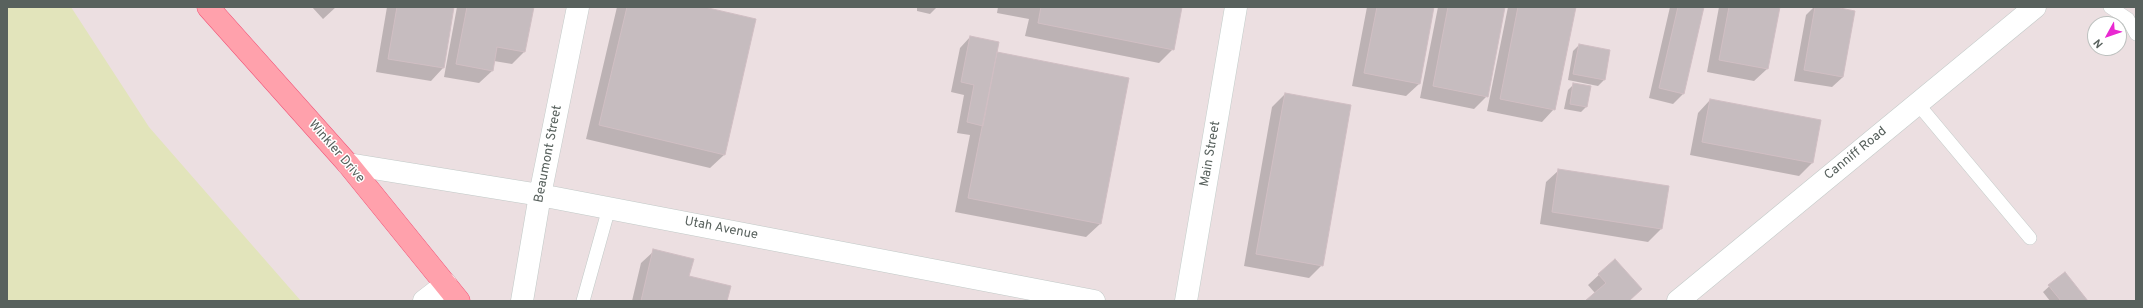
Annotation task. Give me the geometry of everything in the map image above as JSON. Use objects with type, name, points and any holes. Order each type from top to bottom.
[{"type":"main road","name":"Winkler Drive","points":[[208,7],[348,164],[459,301]]},
{"type":"street","name":"Beaumont Street","points":[[522,301],[540,194],[578,7]]},
{"type":"street","name":"Main Street","points":[[1186,301],[1236,7]]},
{"type":"street","name":"Canniff Road","points":[[1687,298],[1917,103],[2035,7]]},
{"type":"street","name":"Utah Avenue","points":[[348,164],[540,194],[1094,301]]},
{"type":"street","points":[[424,301],[446,284]]},
{"type":"lane","points":[[2110,7],[2128,20],[2136,34]]},
{"type":"lane","points":[[1917,103],[2030,238]]},
{"type":"lane","points":[[583,301],[609,208]]},
{"type":"green space","points":[[7,7],[71,7],[149,127],[301,301],[7,301]]},
{"type":"building","points":[[397,7],[454,7],[444,68],[388,59]]},
{"type":"building","points":[[467,7],[534,7],[525,52],[497,47],[493,71],[456,64]]},
{"type":"building","points":[[627,7],[704,7],[756,19],[725,155],[599,125]]},
{"type":"building","points":[[1041,7],[1182,7],[1174,50],[1038,23]]},
{"type":"building","points":[[1377,7],[1434,7],[1420,84],[1364,73]]},
{"type":"building","points":[[1448,7],[1505,7],[1488,97],[1433,86]]},
{"type":"building","points":[[1518,7],[1576,7],[1555,110],[1500,99]]},
{"type":"building","points":[[1678,7],[1704,7],[1684,94],[1659,88]]},
{"type":"building","points":[[1729,7],[1780,7],[1768,69],[1719,60]]},
{"type":"building","points":[[1815,7],[1835,7],[1855,11],[1843,77],[1804,70]]},
{"type":"building","points":[[970,36],[999,42],[983,126],[967,122],[974,85],[961,82]]},
{"type":"building","points":[[1579,44],[1610,50],[1605,80],[1573,74]]},
{"type":"building","points":[[997,52],[1129,78],[1101,224],[968,198]]},
{"type":"building","points":[[1573,83],[1591,86],[1587,107],[1570,104]]},
{"type":"building","points":[[1285,93],[1351,105],[1323,266],[1256,254]]},
{"type":"building","points":[[1710,99],[1821,120],[1813,163],[1702,142]]},
{"type":"building","points":[[1558,169],[1669,186],[1662,229],[1552,212]]},
{"type":"building","points":[[653,249],[694,259],[689,276],[731,286],[727,301],[641,301]]},
{"type":"building","points":[[1615,259],[1642,289],[1629,301],[1585,301],[1606,283],[1598,274]]},
{"type":"building","points":[[2065,272],[2088,301],[2061,301],[2048,285]]}]
